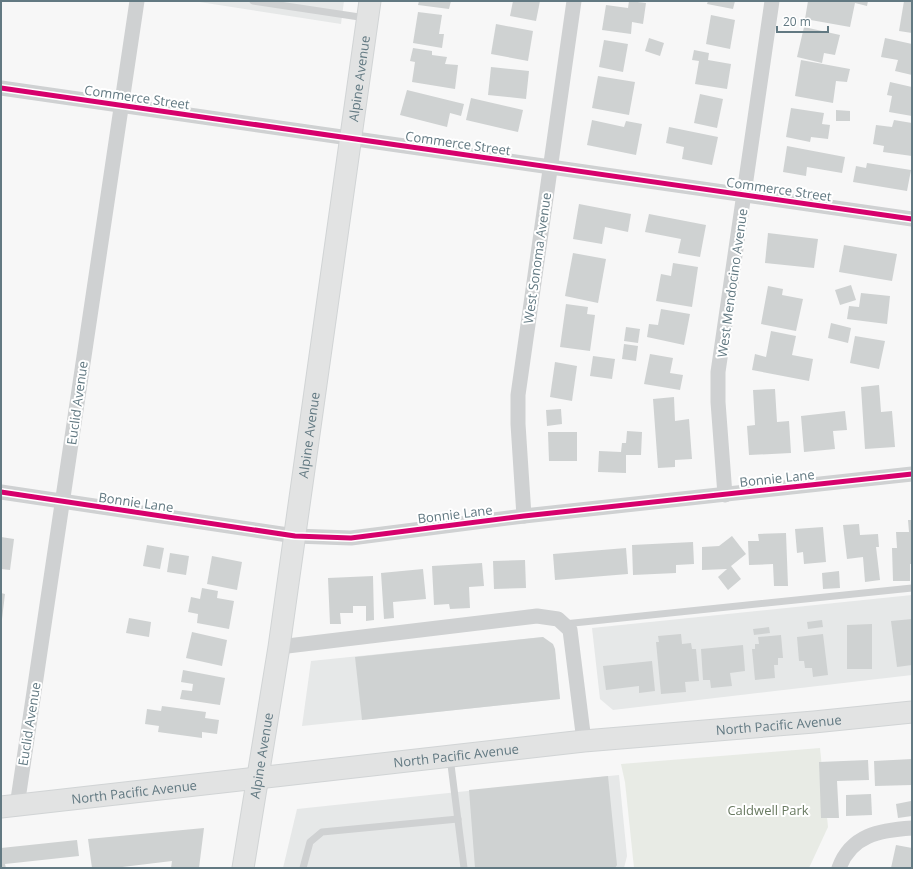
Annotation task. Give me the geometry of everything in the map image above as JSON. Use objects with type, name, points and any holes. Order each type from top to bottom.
[{"type":"street","name":"Euclid Avenue","points":[[9,806],[63,501],[137,1]]},
{"type":"street","name":"West Sonoma Avenue","points":[[524,516],[518,424],[518,395],[574,1]]},
{"type":"street","name":"West Mendocino Avenue","points":[[725,495],[718,402],[718,372],[745,196],[772,1]]},
{"type":"street","name":"Alpine Avenue","points":[[243,868],[279,646],[369,10]]},
{"type":"street","name":"Commerce Street","points":[[1,88],[912,219]]},
{"type":"street","name":"Bonnie Lane","points":[[1,492],[295,536],[351,538],[524,516],[912,474]]},
{"type":"street","points":[[279,646],[537,616],[558,619],[570,630],[584,741]]},
{"type":"street","name":"North Pacific Avenue","points":[[9,806],[584,741],[814,722],[912,712]]},
{"type":"street","points":[[839,868],[845,854],[862,839],[873,834],[889,830],[912,828]]},
{"type":"lane","points":[[253,1],[369,10]]},
{"type":"lane","points":[[564,624],[912,588]]},
{"type":"lane","points":[[450,756],[464,868]]},
{"type":"lane","points":[[303,868],[310,842],[322,832],[458,819]]},
{"type":"shaded area","points":[[193,1],[344,1],[341,24]]},
{"type":"shaded area","points":[[912,595],[912,675],[613,710],[600,699],[592,628]]},
{"type":"shaded area","points":[[543,637],[555,651],[560,699],[302,726],[311,661]]},
{"type":"shaded area","points":[[619,775],[627,856],[624,868],[283,868],[297,809]]},
{"type":"green space","name":"Caldwell Park","points":[[820,748],[828,827],[809,868],[634,868],[625,782],[621,764]]},
{"type":"building","points":[[419,1],[451,1],[449,9],[418,5]]},
{"type":"building","points":[[513,1],[540,1],[536,21],[510,16]]},
{"type":"building","points":[[629,1],[646,3],[643,24],[632,22],[631,34],[602,30],[606,5],[628,8]]},
{"type":"building","points":[[708,1],[735,1],[733,9],[707,4]]},
{"type":"building","points":[[808,1],[868,1],[867,6],[855,3],[850,27],[805,19]]},
{"type":"building","points":[[904,1],[912,1],[912,33],[899,31]]},
{"type":"building","points":[[418,12],[442,15],[439,34],[444,34],[442,48],[413,43]]},
{"type":"building","points":[[711,15],[735,20],[730,49],[706,44]]},
{"type":"building","points":[[496,24],[533,31],[528,61],[491,54]]},
{"type":"building","points":[[804,27],[840,35],[835,55],[824,53],[822,63],[797,57]]},
{"type":"building","points":[[649,38],[664,43],[660,56],[645,51]]},
{"type":"building","points":[[885,38],[912,44],[912,75],[895,71],[898,60],[881,57]]},
{"type":"building","points":[[604,40],[628,44],[623,72],[599,67]]},
{"type":"building","points":[[413,48],[432,51],[432,55],[447,57],[445,64],[458,65],[455,89],[412,82],[415,62],[410,61]]},
{"type":"building","points":[[694,50],[709,53],[708,60],[731,64],[727,89],[695,84],[699,61],[692,60]]},
{"type":"building","points":[[801,60],[850,69],[847,82],[836,81],[833,103],[795,96]]},
{"type":"building","points":[[491,67],[529,71],[526,99],[488,95]]},
{"type":"building","points":[[598,76],[635,82],[629,115],[592,108]]},
{"type":"building","points":[[890,82],[912,87],[912,116],[889,112],[892,96],[887,95]]},
{"type":"building","points":[[407,90],[464,104],[461,116],[450,113],[447,127],[400,115]]},
{"type":"building","points":[[700,94],[723,99],[717,128],[694,123]]},
{"type":"building","points":[[471,98],[523,110],[518,132],[466,120]]},
{"type":"building","points":[[791,108],[824,113],[822,124],[830,125],[828,139],[811,137],[810,142],[786,137]]},
{"type":"building","points":[[836,110],[850,111],[850,121],[836,121]]},
{"type":"building","points":[[592,120],[624,127],[626,121],[642,124],[636,155],[587,145]]},
{"type":"building","points":[[894,120],[912,123],[912,156],[883,152],[884,146],[873,144],[876,125],[892,127]]},
{"type":"building","points":[[669,127],[718,137],[712,165],[682,159],[684,147],[666,143]]},
{"type":"building","points":[[787,146],[845,157],[842,173],[807,167],[806,176],[783,172]]},
{"type":"building","points":[[867,163],[911,170],[907,191],[853,182],[856,166],[866,168]]},
{"type":"building","points":[[579,204],[631,214],[628,232],[605,227],[602,244],[573,239]]},
{"type":"building","points":[[649,214],[706,225],[700,257],[678,253],[681,239],[645,232]]},
{"type":"building","points":[[768,233],[818,239],[814,268],[765,263]]},
{"type":"building","points":[[844,245],[897,254],[892,281],[839,272]]},
{"type":"building","points":[[573,253],[606,259],[598,303],[565,296]]},
{"type":"building","points":[[673,263],[698,267],[692,307],[656,301],[661,274],[671,276]]},
{"type":"building","points":[[851,285],[856,300],[840,305],[835,290]]},
{"type":"building","points":[[768,286],[783,289],[782,295],[803,299],[796,331],[761,324]]},
{"type":"building","points":[[861,293],[890,296],[887,324],[847,319],[849,306],[859,307]]},
{"type":"building","points":[[566,304],[588,307],[587,314],[595,315],[590,351],[560,347]]},
{"type":"building","points":[[661,309],[690,314],[684,345],[647,337],[649,324],[658,325]]},
{"type":"building","points":[[831,323],[851,328],[848,343],[828,338]]},
{"type":"building","points":[[626,327],[640,329],[638,343],[624,341]]},
{"type":"building","points":[[771,331],[796,336],[792,355],[813,359],[809,381],[752,370],[755,354],[766,357]]},
{"type":"building","points":[[855,336],[885,341],[879,369],[850,363]]},
{"type":"building","points":[[624,344],[638,346],[636,361],[622,359]]},
{"type":"building","points":[[650,354],[673,358],[670,373],[683,375],[680,390],[644,384]]},
{"type":"building","points":[[593,356],[615,359],[612,379],[590,376]]},
{"type":"building","points":[[555,362],[577,366],[572,401],[550,397]]},
{"type":"building","points":[[879,385],[881,412],[892,411],[895,447],[865,449],[861,387]]},
{"type":"building","points":[[775,389],[777,422],[789,421],[791,453],[749,455],[747,426],[755,425],[753,390]]},
{"type":"building","points":[[674,397],[675,421],[689,419],[692,459],[675,460],[675,467],[658,468],[653,399]]},
{"type":"building","points":[[561,409],[562,424],[547,426],[546,410]]},
{"type":"building","points":[[845,411],[847,430],[833,431],[835,449],[804,452],[801,416]]},
{"type":"building","points":[[627,431],[642,432],[641,455],[626,455],[626,473],[598,472],[599,451],[621,452],[622,443],[626,443]]},
{"type":"building","points":[[548,432],[577,432],[577,461],[549,461]]},
{"type":"building","points":[[908,520],[912,520],[912,564],[910,564],[910,581],[893,581],[892,548],[897,548],[896,532],[909,532]]},
{"type":"building","points":[[859,524],[860,535],[878,534],[879,547],[876,547],[880,580],[865,582],[863,557],[847,559],[843,525]]},
{"type":"building","points":[[823,527],[826,562],[804,564],[803,552],[797,553],[795,529]]},
{"type":"building","points":[[786,533],[788,586],[774,586],[773,564],[749,565],[748,541],[759,541],[758,534]]},
{"type":"building","points":[[732,536],[746,554],[731,566],[741,579],[728,590],[718,577],[727,569],[702,570],[702,547],[719,546]]},
{"type":"building","points":[[1,537],[14,539],[10,570],[1,569]]},
{"type":"building","points":[[693,542],[694,564],[676,565],[676,573],[633,575],[632,545]]},
{"type":"building","points":[[147,545],[164,548],[160,569],[143,566]]},
{"type":"building","points":[[626,548],[628,574],[555,580],[553,554]]},
{"type":"building","points":[[170,553],[189,556],[186,575],[167,572]]},
{"type":"building","points":[[212,556],[242,562],[237,590],[207,584]]},
{"type":"building","points":[[525,560],[526,588],[494,589],[493,561]]},
{"type":"building","points":[[482,563],[484,586],[469,587],[470,608],[450,609],[449,604],[434,605],[432,566]]},
{"type":"building","points":[[423,569],[426,599],[393,602],[394,618],[384,619],[381,573]]},
{"type":"building","points":[[839,571],[840,588],[823,589],[822,573]]},
{"type":"building","points":[[373,576],[374,620],[366,621],[366,606],[353,606],[353,613],[340,613],[341,624],[330,624],[328,578]]},
{"type":"building","points":[[202,588],[218,591],[217,598],[234,601],[229,629],[197,623],[198,614],[188,612],[191,597],[200,599]]},
{"type":"building","points":[[1,593],[5,594],[2,619],[1,619]]},
{"type":"building","points":[[129,618],[151,622],[149,637],[126,633]]},
{"type":"building","points":[[912,619],[912,665],[897,667],[891,621]]},
{"type":"building","points":[[822,620],[823,627],[808,629],[807,622]]},
{"type":"building","points":[[872,624],[872,669],[847,669],[847,625]]},
{"type":"building","points":[[769,627],[770,633],[754,635],[753,629]]},
{"type":"building","points":[[192,632],[227,640],[222,666],[186,658]]},
{"type":"building","points":[[681,634],[682,644],[691,643],[692,649],[696,649],[699,681],[685,682],[686,692],[661,694],[656,642],[659,642],[658,636]]},
{"type":"building","points":[[823,634],[828,675],[813,677],[812,668],[805,668],[804,661],[799,661],[797,637]]},
{"type":"building","points":[[781,635],[783,658],[778,658],[778,665],[774,665],[775,678],[755,680],[752,649],[755,649],[755,644],[759,644],[758,637]]},
{"type":"building","points":[[543,637],[553,644],[555,649],[560,699],[362,720],[355,657]]},
{"type":"building","points":[[743,645],[745,671],[730,673],[732,686],[711,688],[710,680],[703,680],[701,649]]},
{"type":"building","points":[[652,661],[655,691],[639,693],[639,686],[606,690],[603,666]]},
{"type":"building","points":[[183,670],[225,678],[220,705],[180,699],[182,690],[192,691],[193,684],[181,682]]},
{"type":"building","points":[[162,706],[206,712],[205,718],[219,720],[217,734],[202,732],[202,738],[158,732],[159,726],[145,724],[147,709],[161,711]]},
{"type":"building","points":[[912,759],[912,785],[875,786],[874,761]]},
{"type":"building","points":[[868,760],[869,780],[837,781],[839,818],[821,818],[819,762]]},
{"type":"building","points":[[608,776],[617,865],[615,868],[475,868],[469,790]]},
{"type":"building","points":[[871,794],[872,815],[846,816],[846,795]]},
{"type":"building","points":[[911,801],[912,816],[898,818],[896,804]]},
{"type":"building","points":[[204,828],[199,868],[171,868],[172,861],[114,868],[92,868],[88,839]]},
{"type":"building","points":[[77,840],[79,856],[5,864],[6,868],[1,868],[1,848]]},
{"type":"building","points":[[896,845],[912,848],[912,868],[891,868]]},
{"type":"cycle path","points":[[1,88],[912,219]]},
{"type":"cycle path","points":[[1,492],[295,536],[351,538],[524,516],[912,474]]}]
